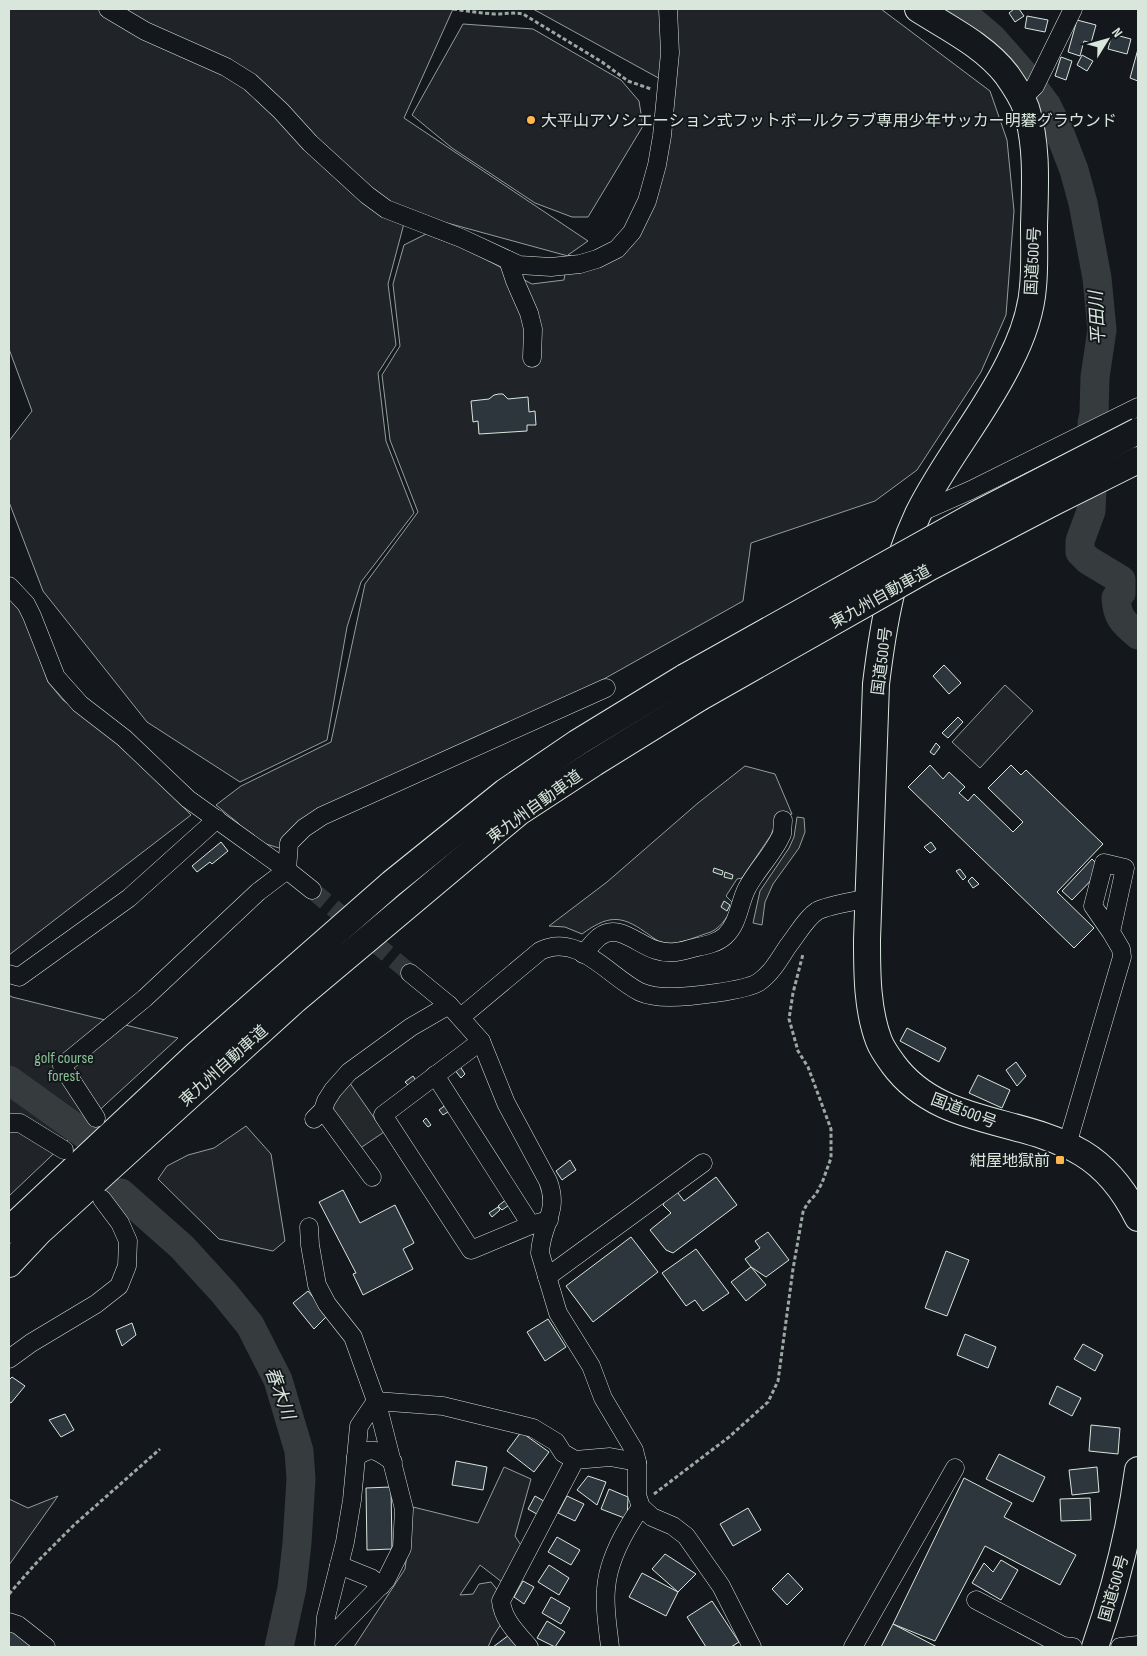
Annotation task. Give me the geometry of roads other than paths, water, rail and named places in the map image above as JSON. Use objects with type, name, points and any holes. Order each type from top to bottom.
[{"type":"highway","name":"国道500号","points":[[918,9],[987,54],[1024,97],[1035,170],[1033,288],[1025,327],[1009,364],[950,458],[919,513],[906,543],[896,574],[881,648],[876,684],[867,966],[872,1012],[880,1042],[898,1071],[911,1084],[938,1102],[972,1116],[1067,1145],[1094,1160],[1113,1179],[1138,1218]]},
{"type":"highway","name":"東九州自動車道","points":[[9,1264],[39,1232],[295,1000],[519,812],[594,763],[692,688],[975,515],[1138,431]]},
{"type":"highway","name":"東九州自動車道","points":[[9,1230],[196,1055],[392,883],[505,792],[577,743],[692,688],[1138,460]]},
{"type":"highway","name":"国道500号","points":[[1095,1647],[1120,1565],[1133,1505],[1138,1470]]},
{"type":"street","points":[[108,9],[145,30],[226,67],[250,82],[281,111],[310,143],[367,195],[386,209],[461,238],[508,260],[528,266],[551,267],[580,264],[607,255],[626,240],[639,218],[654,182],[662,136],[670,53],[668,9]]},
{"type":"street","points":[[1024,97],[1035,86],[1073,9]]},
{"type":"street","points":[[508,260],[533,329],[532,358]]},
{"type":"street","points":[[919,513],[971,490],[1138,407]]},
{"type":"street","points":[[9,586],[26,604],[51,667],[63,687],[80,704],[124,738],[188,800],[217,819],[312,890]]},
{"type":"street","points":[[96,1118],[62,1066],[145,998],[258,892],[287,870],[289,843],[304,828],[322,816],[606,688]]},
{"type":"street","points":[[9,974],[19,977],[130,898],[217,819]]},
{"type":"street","points":[[584,954],[598,938],[607,933],[627,935],[650,948],[670,953],[677,953],[713,943],[724,937],[729,932],[737,916],[749,884],[779,840],[782,834],[783,820]]},
{"type":"street","points":[[372,1177],[318,1115],[333,1090],[354,1068],[411,1027],[455,1011],[540,951],[552,946],[575,948],[639,991],[652,996],[672,997],[734,989],[754,985],[766,976],[805,923],[818,911],[869,898]]},
{"type":"street","points":[[1067,1145],[1120,967],[1121,949],[1111,932]]},
{"type":"street","points":[[410,974],[455,1011],[481,1041],[506,1103],[551,1189],[553,1206],[540,1253],[558,1313],[591,1366],[603,1398],[630,1442],[637,1462],[637,1495],[641,1507],[652,1517],[673,1526],[686,1536],[721,1586],[752,1647]]},
{"type":"street","points":[[481,1041],[382,1115],[470,1250],[531,1225],[549,1220]]},
{"type":"street","points":[[435,1075],[531,1225]]},
{"type":"street","points":[[9,1123],[20,1123],[64,1150]]},
{"type":"street","points":[[547,1277],[703,1163]]},
{"type":"street","points":[[9,1360],[31,1343],[96,1304],[119,1286],[127,1266],[128,1241],[120,1223],[102,1198]]},
{"type":"street","points":[[309,1227],[317,1285],[327,1304],[353,1337],[376,1401],[404,1509],[402,1548],[386,1580],[324,1646]]},
{"type":"street","points":[[376,1401],[443,1406],[533,1428],[556,1442],[564,1452],[575,1460],[610,1457],[637,1462]]},
{"type":"street","points":[[324,1646],[326,1618],[352,1500],[359,1426],[376,1401]]},
{"type":"street","points":[[356,1457],[365,1450],[378,1451],[393,1462]]},
{"type":"street","points":[[529,1647],[505,1618],[501,1601],[575,1460]]},
{"type":"street","points":[[853,1647],[955,1468]]},
{"type":"street","points":[[610,1647],[606,1588],[610,1569],[629,1526],[641,1507]]},
{"type":"street","points":[[339,1565],[371,1578],[381,1586]]},
{"type":"street","points":[[976,1600],[1063,1646],[1073,1647]]},
{"type":"street","points":[[9,1622],[18,1625],[46,1647]]},
{"type":"street","points":[[1120,1647],[1138,1645]]},
{"type":"waterway","name":"平田川","points":[[958,9],[992,38],[1021,71],[1047,106],[1074,170],[1083,203],[1097,278],[1102,330],[1095,377],[1092,423],[1093,468],[1091,511],[1080,541],[1080,552],[1088,560],[1121,580],[1121,593],[1116,598],[1118,611],[1125,623],[1138,635]]},
{"type":"waterway","name":"春木川","points":[[9,1080],[84,1134]]},
{"type":"waterway","name":"春木川","points":[[121,1193],[182,1247],[224,1293],[250,1325],[278,1380],[299,1451],[301,1479],[292,1588],[279,1647]]},
{"type":"tunnel","points":[[312,890],[410,973]]},
{"type":"place","name":"大平山アソシエーション式フットボールクラブ専用少年サッカー明礬グラウンド","points":[[531,120]]},
{"type":"place","name":"紺屋地獄前","points":[[1060,1160]]},
{"type":"park label","name":"golf course forest","points":[[64,1066]]}]
